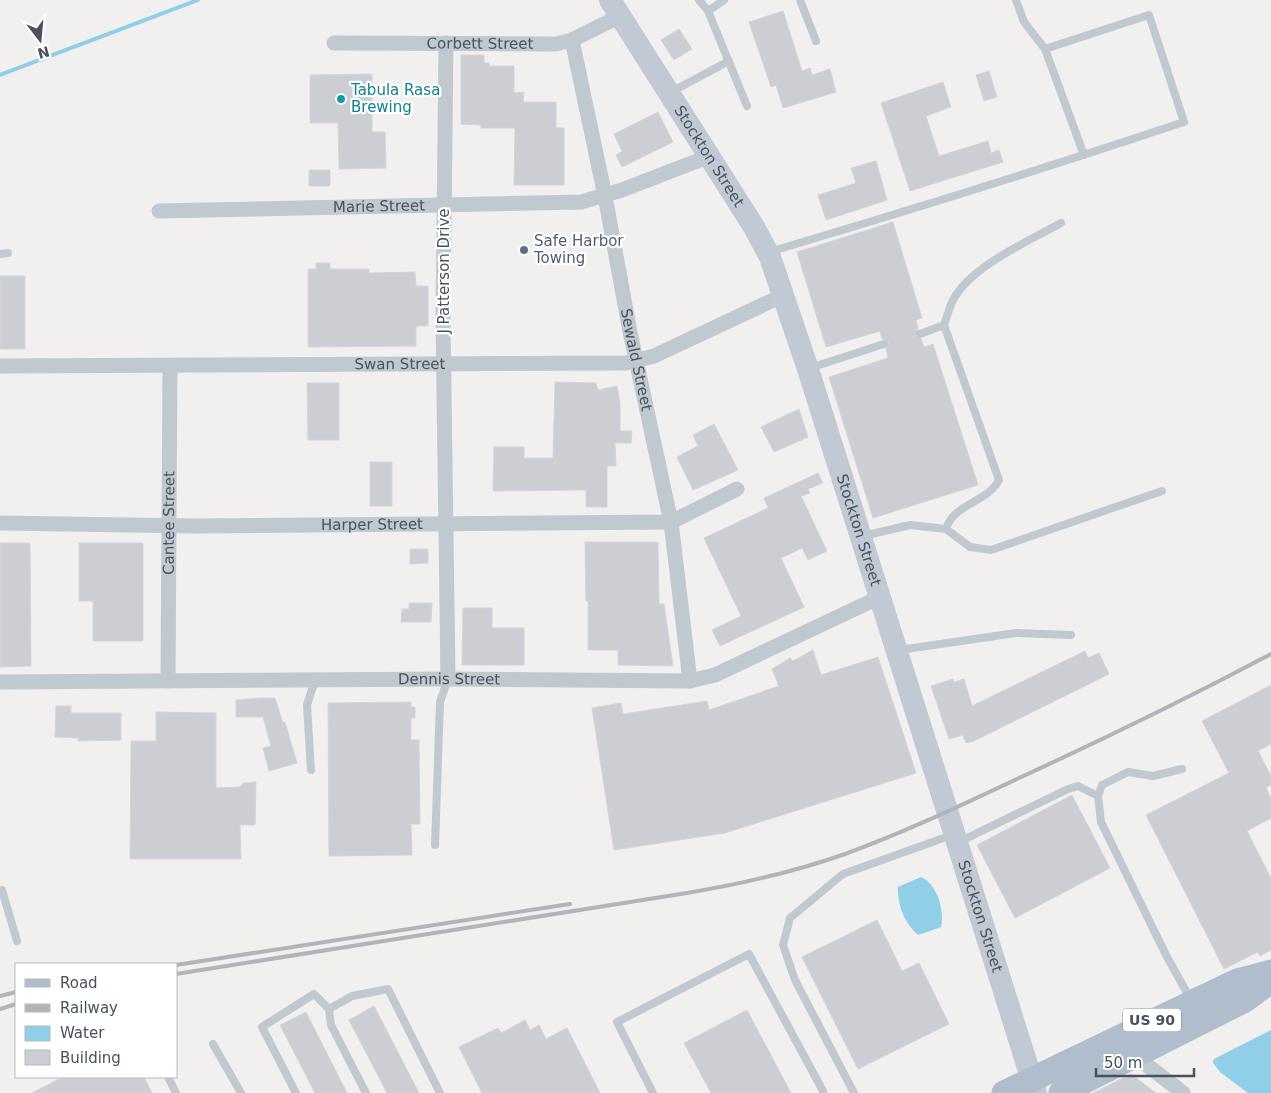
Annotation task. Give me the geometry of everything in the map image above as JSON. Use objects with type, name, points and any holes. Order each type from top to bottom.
[{"type":"main road","name":"Stockton Street","points":[[615,8],[710,156],[768,253],[808,369],[1033,1086]]},
{"type":"main road","name":"US 90","points":[[1061,1093],[1136,1056],[1237,981],[1271,972]]},
{"type":"main road","name":"US 90","points":[[1004,1093],[1033,1086],[1112,1039],[1197,1011],[1245,1000],[1271,980]]},
{"type":"street","name":"Corbett Street","points":[[334,43],[556,44],[572,40],[615,8]]},
{"type":"street","name":"Sewald Street","points":[[572,40],[605,196],[636,362],[671,522],[690,681]]},
{"type":"street","name":"J Patterson Drive","points":[[446,43],[444,364],[448,679]]},
{"type":"street","name":"Marie Street","points":[[159,211],[581,202],[605,196],[710,156]]},
{"type":"street","name":"Swan Street","points":[[0,366],[636,362],[654,356],[784,295]]},
{"type":"street","name":"Cantee Street","points":[[168,681],[171,525],[170,366]]},
{"type":"street","name":"Harper Street","points":[[0,523],[171,525],[671,522],[737,489]]},
{"type":"street","name":"Dennis Street","points":[[0,682],[448,679],[690,681],[716,675],[880,597]]},
{"type":"street","points":[[1112,1039],[1183,1093]]},
{"type":"lane","points":[[699,0],[708,10],[747,106]]},
{"type":"lane","points":[[708,10],[724,0]]},
{"type":"lane","points":[[800,0],[816,41]]},
{"type":"lane","points":[[1016,0],[1024,22],[1045,49],[1084,155]]},
{"type":"lane","points":[[768,253],[1006,182],[1184,122],[1149,15],[1045,49]]},
{"type":"lane","points":[[670,93],[729,61]]},
{"type":"lane","points":[[946,529],[948,521],[956,513],[995,488],[999,480],[944,325],[954,299],[976,274],[1008,250],[1061,223]]},
{"type":"lane","points":[[920,334],[944,325]]},
{"type":"lane","points":[[808,369],[884,344]]},
{"type":"lane","points":[[861,536],[910,525],[946,529],[970,547],[991,550],[1162,491]]},
{"type":"lane","points":[[897,651],[1016,633],[1072,635]]},
{"type":"lane","points":[[435,844],[440,702],[448,679]]},
{"type":"lane","points":[[311,770],[307,704],[315,680]]},
{"type":"lane","points":[[1182,769],[1152,776],[1128,772],[1102,785],[1098,796],[1102,822],[1166,955],[1197,1011]]},
{"type":"lane","points":[[854,1093],[796,980],[783,945],[790,918],[843,874],[956,838],[1068,789],[1078,786],[1098,796]]},
{"type":"lane","points":[[0,890],[2,890],[17,941]]},
{"type":"lane","points":[[653,1093],[617,1022],[749,954],[823,1091]]},
{"type":"lane","points":[[329,1009],[352,996],[388,989],[440,1093]]},
{"type":"lane","points":[[296,1093],[262,1027],[314,994],[329,1009],[331,1026],[366,1093]]},
{"type":"lane","points":[[213,1044],[242,1093]]},
{"type":"lane","points":[[168,1078],[176,1093]]},
{"type":"water","points":[[921,877],[927,880],[939,898],[942,920],[941,927],[918,935],[913,931],[903,914],[899,901],[898,887]]},
{"type":"water","points":[[1271,1030],[1271,1093],[1248,1093],[1220,1072],[1213,1063],[1214,1059]]},
{"type":"building","points":[[783,11],[802,71],[810,68],[812,75],[830,69],[836,92],[783,108],[776,85],[771,87],[749,22]]},
{"type":"building","points":[[679,29],[692,49],[674,60],[661,40]]},
{"type":"building","points":[[461,55],[484,55],[484,63],[489,63],[489,66],[514,66],[514,93],[524,92],[523,102],[556,102],[556,128],[564,128],[564,185],[514,185],[515,128],[481,128],[481,125],[461,124]]},
{"type":"building","points":[[989,71],[997,97],[984,101],[976,75]]},
{"type":"building","points":[[372,74],[372,132],[385,132],[386,168],[339,169],[338,123],[310,123],[310,75]]},
{"type":"building","points":[[943,82],[951,107],[926,116],[939,156],[988,141],[991,153],[999,150],[1003,162],[910,191],[881,103]]},
{"type":"building","points":[[658,112],[673,142],[622,167],[616,155],[622,151],[614,134]]},
{"type":"building","points":[[876,161],[887,200],[826,220],[818,195],[856,183],[851,168]]},
{"type":"building","points":[[309,170],[330,170],[330,186],[309,186]]},
{"type":"building","points":[[893,222],[922,318],[916,320],[918,329],[915,336],[921,339],[924,347],[933,344],[978,485],[873,518],[829,377],[888,358],[886,349],[889,343],[882,339],[880,331],[826,347],[797,252]]},
{"type":"building","points":[[316,263],[330,263],[330,269],[369,269],[369,273],[415,272],[416,286],[428,286],[428,326],[416,326],[416,346],[308,347],[308,269],[316,269]]},
{"type":"building","points":[[0,276],[25,276],[25,349],[0,349]]},
{"type":"building","points":[[555,382],[596,383],[598,390],[617,386],[620,404],[620,431],[632,431],[631,443],[615,443],[616,466],[607,466],[607,507],[586,507],[586,490],[493,491],[494,447],[524,447],[524,458],[553,458]]},
{"type":"building","points":[[307,383],[339,383],[339,440],[308,440]]},
{"type":"building","points":[[799,409],[808,437],[774,452],[761,427]]},
{"type":"building","points":[[714,424],[738,470],[693,490],[677,457],[698,446],[693,435]]},
{"type":"building","points":[[370,462],[392,462],[392,506],[370,506]]},
{"type":"building","points":[[818,473],[823,483],[808,489],[810,493],[801,496],[827,551],[808,560],[802,548],[781,558],[804,607],[720,646],[712,630],[741,616],[704,538],[768,508],[764,498]]},
{"type":"building","points":[[585,542],[658,542],[659,604],[664,604],[673,666],[618,665],[618,650],[588,650]]},
{"type":"building","points":[[0,543],[30,543],[31,666],[0,667]]},
{"type":"building","points":[[79,543],[143,543],[143,641],[93,641],[93,601],[79,601]]},
{"type":"building","points":[[410,549],[428,549],[428,563],[410,564]]},
{"type":"building","points":[[409,603],[432,603],[431,622],[401,622],[402,609],[409,609]]},
{"type":"building","points":[[463,608],[492,608],[492,628],[524,628],[524,665],[462,665]]},
{"type":"building","points":[[813,650],[821,675],[878,657],[916,773],[725,833],[614,850],[592,708],[621,703],[623,714],[707,701],[709,710],[779,686],[772,669],[790,658],[793,661]]},
{"type":"building","points":[[1085,651],[1088,658],[1099,653],[1109,674],[974,741],[966,743],[963,735],[949,739],[931,686],[953,679],[954,682],[964,679],[972,706]]},
{"type":"building","points":[[1271,685],[1271,744],[1258,751],[1271,776],[1271,785],[1266,788],[1271,798],[1271,818],[1247,831],[1271,878],[1271,950],[1260,956],[1258,952],[1224,969],[1146,815],[1229,773],[1202,721]]},
{"type":"building","points":[[275,698],[283,723],[285,722],[297,763],[269,771],[263,748],[271,746],[263,717],[236,717],[236,700]]},
{"type":"building","points":[[411,702],[411,707],[415,707],[415,718],[411,718],[411,740],[419,740],[420,824],[411,824],[412,855],[329,856],[328,703]]},
{"type":"building","points":[[56,706],[71,706],[71,713],[121,713],[121,740],[78,741],[78,738],[55,737]]},
{"type":"building","points":[[156,712],[216,713],[216,788],[240,787],[243,783],[256,782],[255,825],[240,825],[241,859],[130,859],[131,741],[156,741]]},
{"type":"building","points":[[1072,795],[1110,868],[1015,918],[977,845]]},
{"type":"building","points":[[877,920],[902,971],[919,963],[949,1024],[858,1069],[802,957]]},
{"type":"building","points":[[374,1006],[419,1093],[387,1093],[349,1020]]},
{"type":"building","points":[[747,1010],[791,1093],[711,1093],[684,1043]]},
{"type":"building","points":[[306,1012],[347,1093],[315,1093],[280,1025]]},
{"type":"building","points":[[525,1020],[530,1030],[539,1025],[546,1039],[567,1028],[600,1093],[482,1093],[459,1047],[498,1028],[501,1033]]},
{"type":"building","points":[[1131,1074],[1156,1093],[1093,1093]]},
{"type":"building","points":[[61,1078],[144,1078],[152,1093],[32,1093]]},
{"type":"waterway","points":[[0,75],[198,0]]},
{"type":"railway","points":[[178,974],[687,893],[787,872],[867,846],[955,808],[1146,718],[1271,654]]},
{"type":"railway","points":[[178,965],[570,904]]},
{"type":"railway","points":[[0,996],[15,992]]},
{"type":"railway","points":[[0,1009],[15,1004]]},
{"type":"place","name":"Tabula Rasa Brewing","points":[[341,99]]},
{"type":"place","name":"Safe Harbor Towing","points":[[524,250]]}]
